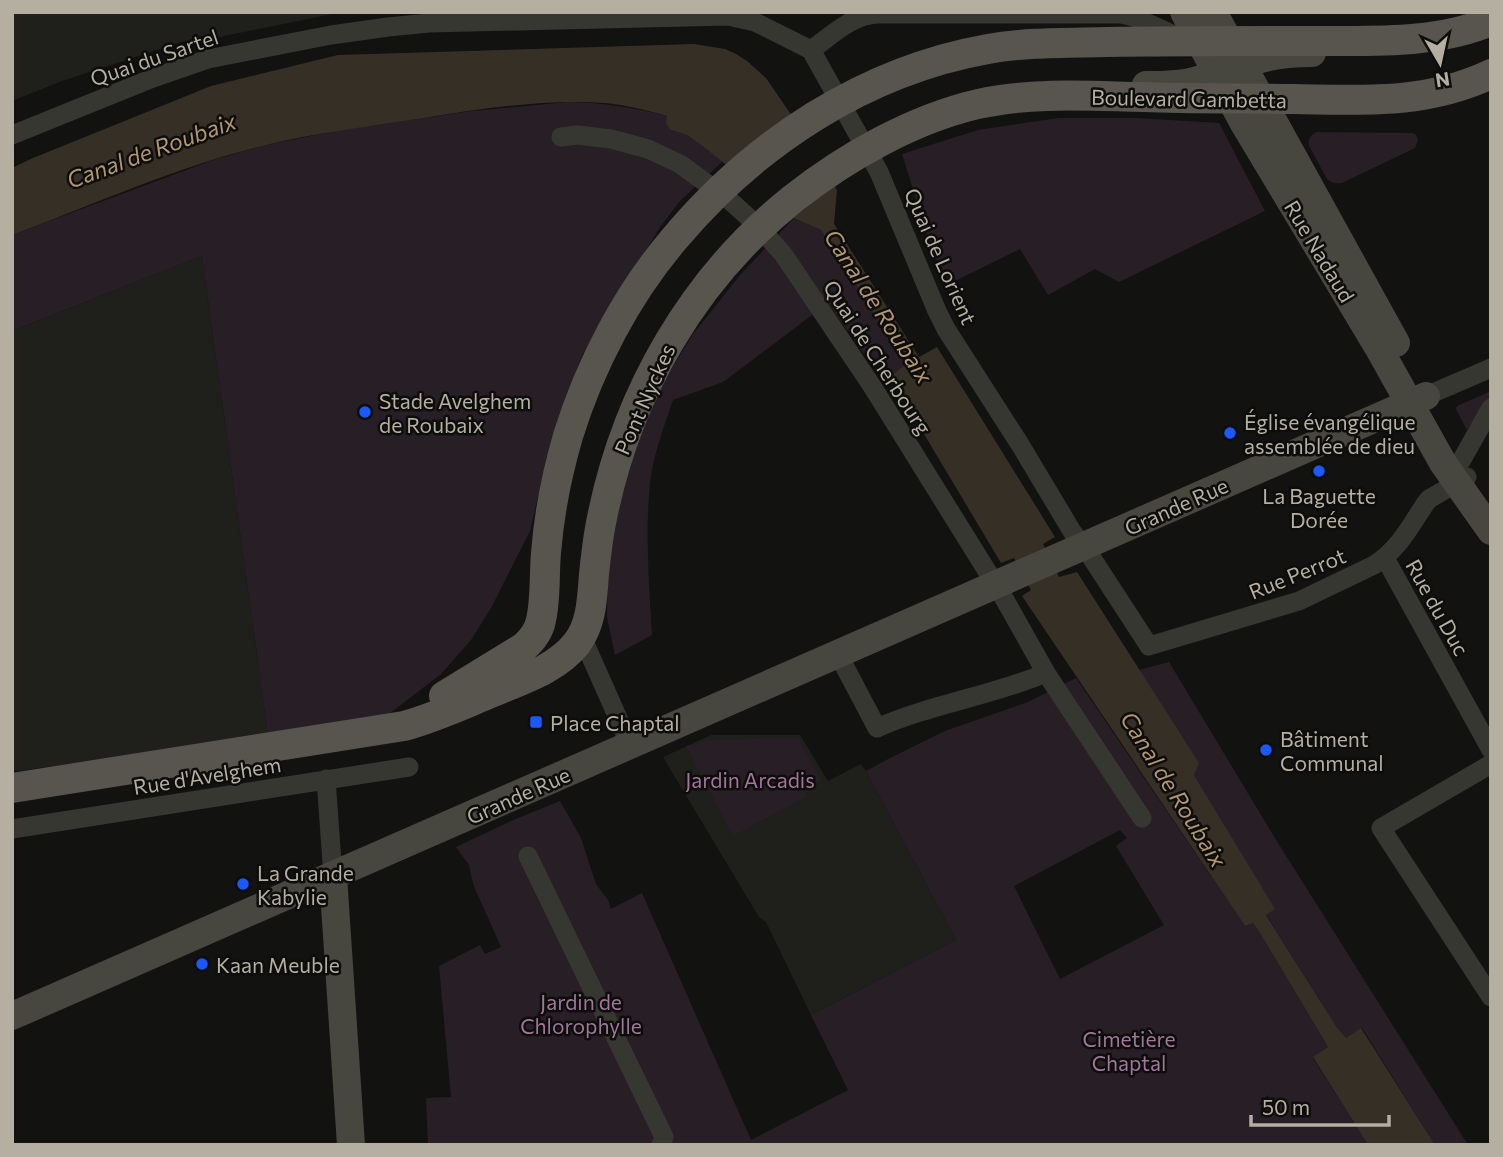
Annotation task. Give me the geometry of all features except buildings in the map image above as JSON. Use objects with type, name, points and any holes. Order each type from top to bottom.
[{"type":"main road","points":[[365,732],[412,715],[524,647],[531,640],[541,620],[546,551],[555,492],[569,435],[608,340],[663,252],[695,216],[736,176],[809,119],[859,91],[909,69],[990,48],[1200,34],[1398,39],[1457,33],[1491,21]]},
{"type":"main road","name":"Boulevard Gambetta","points":[[890,138],[952,111],[1022,97],[1395,100],[1442,92],[1491,74]]},
{"type":"main road","name":"Pont Nyckes","points":[[582,636],[590,615],[596,555],[609,487],[627,431],[653,370],[675,333],[703,290],[737,250],[780,210],[815,182],[890,138]]},
{"type":"main road","points":[[12,788],[404,726],[425,720],[546,668],[572,650],[582,636]]},
{"type":"street","name":"Rue Nadaud","points":[[1213,12],[1200,34],[1245,70],[1418,400]]},
{"type":"street","points":[[811,50],[853,20],[868,15],[1126,14],[1200,34],[1227,59],[1216,71],[1204,78],[1176,85],[1074,86],[1022,97]]},
{"type":"street","name":"Quai du Sartel","points":[[12,135],[163,74],[208,59],[428,18],[728,16],[755,22],[811,50]]},
{"type":"street","points":[[1230,98],[1233,74],[1264,59],[1282,54],[1381,51],[1435,36]]},
{"type":"street","name":"Quai de Lorient","points":[[811,50],[879,172],[946,329],[1073,533],[1149,646]]},
{"type":"street","name":"Rue Nadaud","points":[[1216,71],[1250,134],[1418,400]]},
{"type":"street","name":"Quai de Cherbourg","points":[[561,137],[590,136],[632,143],[666,157],[697,175],[728,199],[757,225],[783,254],[872,386],[995,584],[1046,673],[1142,818]]},
{"type":"street","name":"Grande Rue","points":[[12,1016],[1491,368]]},
{"type":"street","points":[[1418,400],[1462,474],[1490,530]]},
{"type":"street","points":[[1462,474],[1491,408]]},
{"type":"street","name":"Rue Perrot","points":[[1149,646],[1299,601],[1374,565],[1399,544],[1424,504],[1462,474]]},
{"type":"street","name":"Rue du Duc","points":[[1385,558],[1491,750]]},
{"type":"street","points":[[582,636],[630,745]]},
{"type":"street","points":[[838,654],[877,728],[1046,673]]},
{"type":"street","points":[[1491,764],[1381,828],[1491,997]]},
{"type":"street","name":"Rue d'Avelghem","points":[[12,829],[409,766]]},
{"type":"street","points":[[326,779],[351,1145]]},
{"type":"street","points":[[528,856],[664,1137],[661,1145]]},
{"type":"shaded area","points":[[12,12],[342,12],[200,41],[184,41],[62,81],[12,101]]},
{"type":"shaded area","points":[[202,256],[268,735],[12,772],[12,331]]},
{"type":"shaded area","points":[[711,735],[800,735],[828,781],[861,764],[956,940],[811,1015],[766,922],[759,917],[663,757]]},
{"type":"green space","points":[[568,102],[618,106],[667,116],[671,130],[687,135],[723,161],[680,201],[660,227],[583,354],[551,441],[530,531],[491,608],[471,640],[441,674],[389,714],[268,735],[202,256],[12,331],[12,235],[213,160],[262,146],[335,131],[472,111]]},
{"type":"green space","points":[[1058,118],[1137,118],[1219,123],[1265,211],[1119,282],[1095,269],[1048,295],[1020,249],[951,283],[933,254],[902,154],[978,130]]},
{"type":"green space","points":[[1317,132],[1413,133],[1418,140],[1415,148],[1342,183],[1336,183],[1327,179],[1309,146],[1310,138]]},
{"type":"green space","points":[[794,218],[821,230],[907,365],[890,377],[881,378],[828,303],[723,382],[673,400],[656,452],[650,483],[648,540],[652,635],[615,655],[607,617],[608,544],[642,417],[693,334],[741,274]]},
{"type":"green space","points":[[1491,391],[1491,395],[1467,430],[1457,406]]},
{"type":"green space","points":[[1169,662],[1273,835],[1468,1145],[1435,1145],[1362,1028],[1346,1038],[1266,914],[1274,909],[1194,775],[1139,670]]},
{"type":"green space","points":[[1076,678],[1245,926],[1253,923],[1260,933],[1328,1047],[1313,1058],[1368,1145],[428,1145],[426,1098],[451,1097],[439,966],[480,945],[485,954],[501,947],[473,884],[469,865],[456,847],[560,801],[581,838],[596,884],[611,909],[642,893],[751,1140],[848,1090],[811,1015],[956,940],[866,771],[945,731],[1028,702]],"holes":[[[1120,830],[1127,838],[1116,846],[1164,925],[1060,979],[1014,886]]]},
{"type":"green space","name":"Jardin Arcadis","points":[[798,738],[821,781],[804,789],[807,796],[733,836],[686,746],[709,740]]},
{"type":"water","name":"Canal de Roubaix","points":[[694,44],[725,49],[747,61],[766,78],[792,116],[837,190],[834,224],[919,357],[937,347],[1055,537],[1043,544],[1059,577],[1077,572],[1199,763],[1194,775],[1275,909],[1266,915],[1346,1038],[1361,1028],[1435,1145],[1368,1145],[1313,1057],[1328,1047],[1260,933],[1253,923],[1245,926],[1022,596],[1031,590],[1014,558],[1001,563],[890,377],[906,364],[821,230],[794,218],[687,135],[671,130],[666,124],[667,116],[605,103],[539,103],[473,110],[304,137],[199,164],[12,235],[12,168],[211,86],[338,55]]},
{"type":"pier","points":[[794,114],[838,184],[791,220],[725,167]]},
{"type":"place","name":"Stade Avelghem de Roubaix","points":[[365,412]]},
{"type":"place","name":"Église évangélique assemblée de dieu","points":[[1230,433]]},
{"type":"place","name":"La Baguette Dorée","points":[[1319,471]]},
{"type":"place","name":"Place Chaptal","points":[[536,722]]},
{"type":"place","name":"Bâtiment Communal","points":[[1266,750]]},
{"type":"place","name":"La Grande Kabylie","points":[[243,884]]},
{"type":"place","name":"Kaan Meuble","points":[[202,964]]},
{"type":"park label","name":"Jardin de Chlorophylle","points":[[581,1013]]},
{"type":"park label","name":"Cimetière Chaptal","points":[[1129,1050]]}]
